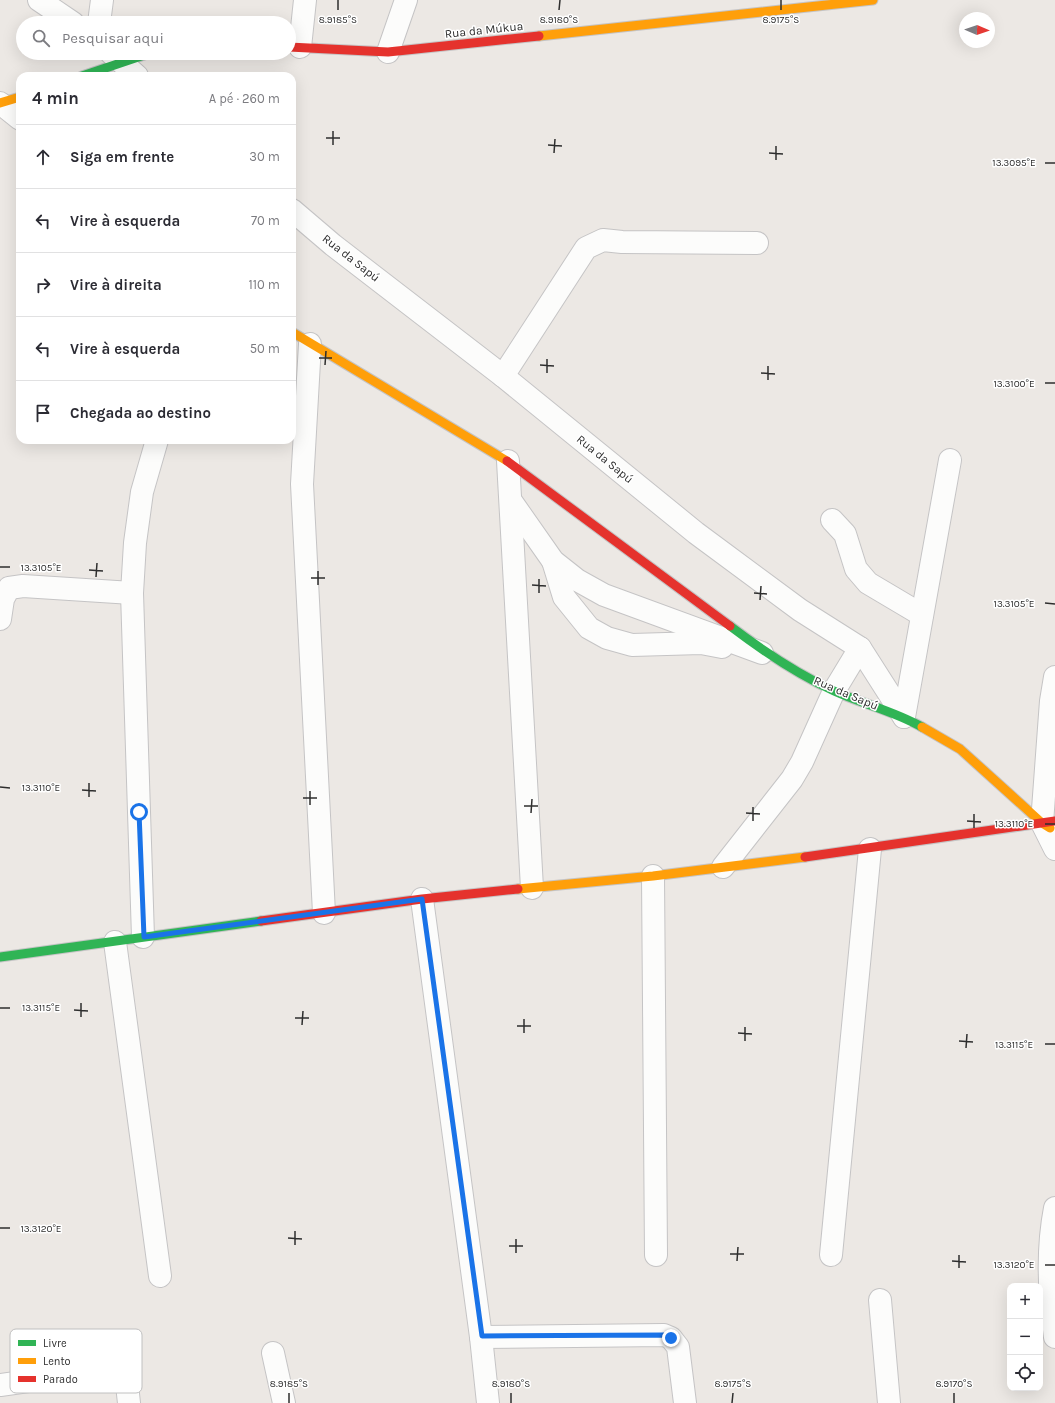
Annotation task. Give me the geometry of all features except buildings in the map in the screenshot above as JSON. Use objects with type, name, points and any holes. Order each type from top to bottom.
[{"type":"street","points":[[39,0],[63,16]]},
{"type":"street","points":[[100,16],[102,0]]},
{"type":"street","points":[[296,42],[305,0]]},
{"type":"street","points":[[388,52],[406,0]]},
{"type":"street","name":"Rua da Múkua","points":[[296,47],[388,52],[786,5],[873,0]]},
{"type":"street","points":[[96,72],[133,60]]},
{"type":"street","points":[[0,103],[16,98]]},
{"type":"street","points":[[0,103],[16,116]]},
{"type":"street","name":"Rua da Sapú","points":[[296,213],[333,245],[503,376],[696,533],[800,610],[860,648],[904,718]]},
{"type":"street","points":[[503,376],[586,248],[603,240],[622,242],[757,242]]},
{"type":"street","name":"Rua da Sapú","points":[[296,335],[508,461],[768,656],[834,691],[904,718],[960,748],[1052,825]]},
{"type":"street","points":[[310,344],[302,484],[324,913]]},
{"type":"street","points":[[144,937],[132,593],[135,542],[142,492],[156,444]]},
{"type":"street","points":[[904,718],[950,460]]},
{"type":"street","points":[[508,461],[532,888]]},
{"type":"street","points":[[511,501],[553,561],[577,580],[604,595],[768,656]]},
{"type":"street","points":[[832,520],[845,534],[856,570],[868,583],[922,615]]},
{"type":"street","points":[[553,561],[564,597],[589,628],[607,638],[632,644],[701,643],[768,656]]},
{"type":"street","points":[[0,619],[3,599],[9,588],[23,586],[132,593]]},
{"type":"street","points":[[724,867],[792,779],[802,762],[834,691],[860,648]]},
{"type":"street","points":[[1055,677],[1051,701],[1052,825],[1055,849]]},
{"type":"street","points":[[0,957],[422,899],[653,876],[1052,825]]},
{"type":"street","points":[[831,1255],[870,849]]},
{"type":"street","points":[[653,876],[656,1255]]},
{"type":"street","points":[[422,899],[482,1336],[488,1403]]},
{"type":"street","points":[[115,942],[160,1276]]},
{"type":"street","points":[[1055,1208],[1051,1230],[1050,1271],[1055,1337]]},
{"type":"street","points":[[880,1300],[889,1403]]},
{"type":"street","points":[[482,1336],[664,1335],[671,1338],[678,1347],[685,1403]]},
{"type":"street","points":[[273,1354],[284,1403]]},
{"type":"street","points":[[0,1385],[10,1384]]},
{"type":"street","points":[[127,1393],[129,1403]]},
{"type":"traffic: fast","points":[[94,72],[129,60]]},
{"type":"traffic: fast","points":[[730,626],[780,662],[820,684],[845,696],[901,716],[922,727]]},
{"type":"traffic: fast","points":[[0,957],[261,921]]},
{"type":"traffic: slow","points":[[539,36],[873,0]]},
{"type":"traffic: slow","points":[[0,103],[16,98]]},
{"type":"traffic: slow","points":[[296,334],[507,461]]},
{"type":"traffic: slow","points":[[922,727],[960,749],[1042,823],[1050,828]]},
{"type":"traffic: slow","points":[[518,889],[653,876],[805,857]]},
{"type":"traffic: jam","points":[[296,47],[388,52],[539,36]]},
{"type":"traffic: jam","points":[[507,461],[730,626]]},
{"type":"traffic: jam","points":[[805,857],[1055,821]]},
{"type":"traffic: jam","points":[[261,921],[422,899],[518,889]]},
{"type":"route","points":[[139,812],[144,937],[422,899],[482,1336],[664,1335],[671,1338]]}]
